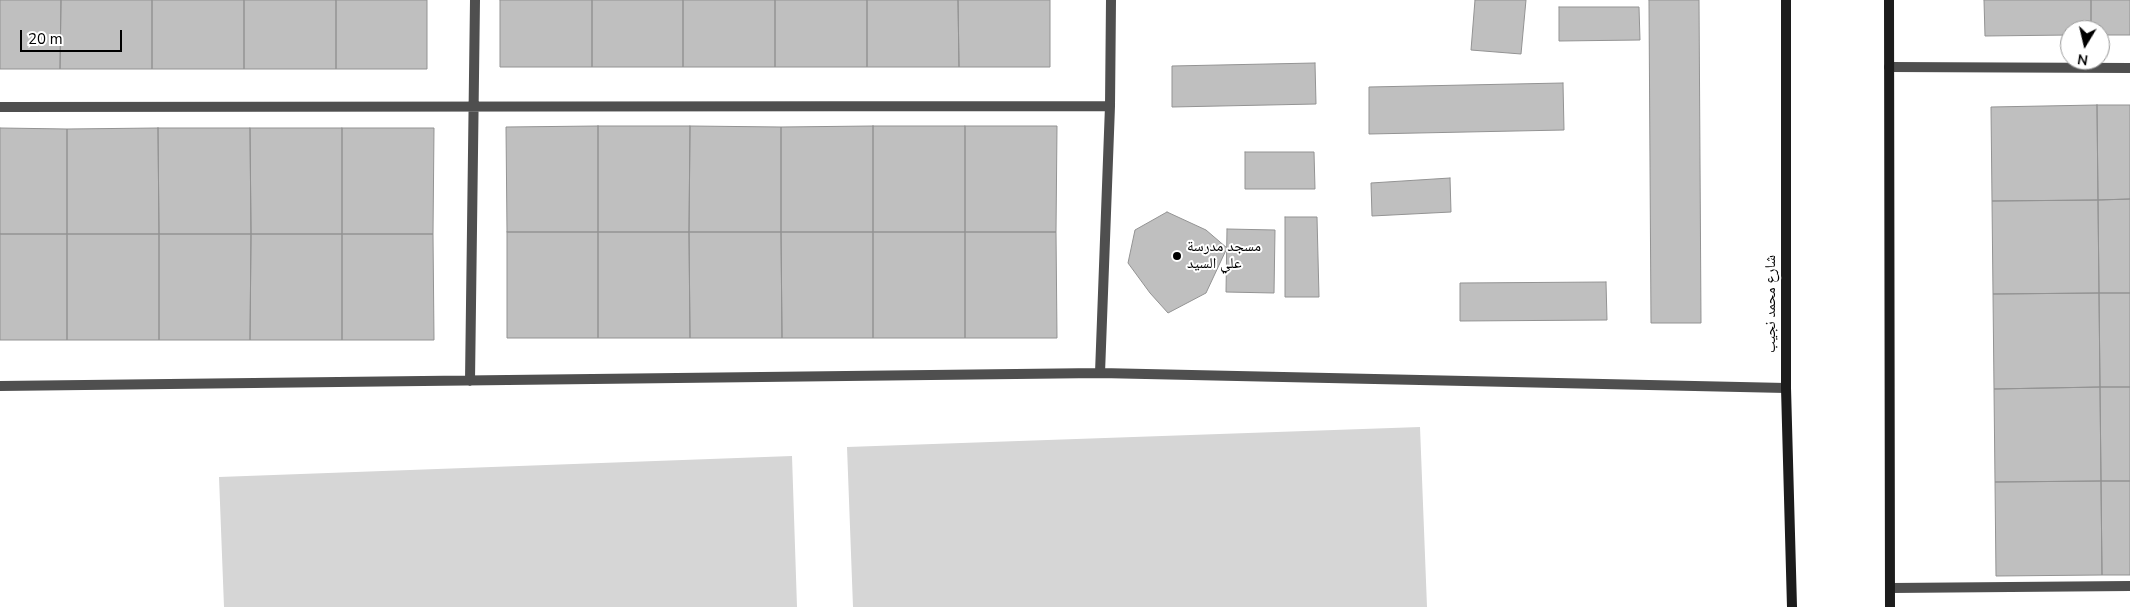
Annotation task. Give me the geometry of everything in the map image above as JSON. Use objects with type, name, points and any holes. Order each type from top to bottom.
[{"type":"main road","name":"شارع محمد نجيب","points":[[1786,0],[1786,388],[1792,607]]},
{"type":"main road","points":[[1889,0],[1890,607]]},
{"type":"street","points":[[470,381],[475,0]]},
{"type":"street","points":[[1100,373],[1110,106],[1110,0]]},
{"type":"street","points":[[1889,67],[2130,68]]},
{"type":"street","points":[[0,107],[1110,106]]},
{"type":"street","points":[[0,386],[1100,373],[1786,388]]},
{"type":"street","points":[[1891,588],[2130,586]]},
{"type":"shaded area","points":[[1420,427],[1427,607],[853,607],[847,447]]},
{"type":"shaded area","points":[[792,456],[797,607],[224,607],[219,477]]},
{"type":"building","points":[[0,0],[61,0],[60,69],[0,69]]},
{"type":"building","points":[[61,0],[152,0],[152,69],[60,69]]},
{"type":"building","points":[[152,0],[244,0],[244,69],[152,69]]},
{"type":"building","points":[[244,0],[336,0],[336,69],[244,69]]},
{"type":"building","points":[[336,0],[427,0],[427,69],[336,69]]},
{"type":"building","points":[[500,0],[592,0],[592,67],[500,67]]},
{"type":"building","points":[[592,0],[683,0],[683,67],[592,67]]},
{"type":"building","points":[[683,0],[775,0],[775,67],[683,67]]},
{"type":"building","points":[[775,0],[867,0],[867,67],[775,67]]},
{"type":"building","points":[[867,0],[958,0],[959,67],[867,67]]},
{"type":"building","points":[[958,0],[1050,0],[1050,67],[959,67]]},
{"type":"building","points":[[1475,0],[1526,0],[1521,54],[1471,50]]},
{"type":"building","points":[[1649,0],[1699,0],[1701,323],[1651,323]]},
{"type":"building","points":[[1984,0],[2091,0],[2091,20],[2060,20],[2060,35],[1985,36]]},
{"type":"building","points":[[2091,0],[2130,0],[2130,35],[2110,35],[2110,20],[2091,20]]},
{"type":"building","points":[[1559,7],[1639,7],[1640,40],[1559,41]]},
{"type":"building","points":[[1315,63],[1316,104],[1172,107],[1172,66]]},
{"type":"building","points":[[1563,83],[1564,130],[1369,134],[1369,87]]},
{"type":"building","points":[[2097,105],[2098,200],[1992,201],[1991,107]]},
{"type":"building","points":[[2097,105],[2130,105],[2130,199],[2098,200]]},
{"type":"building","points":[[598,126],[690,126],[689,232],[598,232]]},
{"type":"building","points":[[598,126],[598,232],[507,232],[506,127]]},
{"type":"building","points":[[690,126],[781,127],[781,232],[689,232]]},
{"type":"building","points":[[873,126],[965,126],[965,232],[873,232]]},
{"type":"building","points":[[873,126],[873,232],[781,232],[781,127]]},
{"type":"building","points":[[965,126],[1057,126],[1056,232],[965,232]]},
{"type":"building","points":[[0,128],[67,129],[67,234],[0,234]]},
{"type":"building","points":[[158,128],[159,234],[67,234],[67,129]]},
{"type":"building","points":[[158,128],[250,128],[251,234],[159,234]]},
{"type":"building","points":[[250,128],[342,128],[342,234],[251,234]]},
{"type":"building","points":[[342,128],[434,128],[433,234],[342,234]]},
{"type":"building","points":[[1245,152],[1314,152],[1315,189],[1245,189]]},
{"type":"building","points":[[1450,178],[1451,212],[1372,216],[1371,183]]},
{"type":"building","points":[[2130,199],[2130,293],[2099,293],[2098,200]]},
{"type":"building","points":[[2098,200],[2099,293],[1993,294],[1992,201]]},
{"type":"building","name":"مسجد مدرسة علي السيد","points":[[1167,212],[1206,230],[1227,248],[1206,293],[1168,313],[1150,293],[1128,263],[1135,230]]},
{"type":"building","points":[[1285,217],[1317,217],[1319,297],[1285,297]]},
{"type":"building","points":[[1227,229],[1275,230],[1274,293],[1226,292]]},
{"type":"building","points":[[507,232],[598,232],[598,338],[507,338]]},
{"type":"building","points":[[598,232],[689,232],[690,338],[598,338]]},
{"type":"building","points":[[689,232],[781,232],[782,338],[690,338]]},
{"type":"building","points":[[781,232],[873,232],[873,338],[782,338]]},
{"type":"building","points":[[873,232],[965,232],[965,338],[873,338]]},
{"type":"building","points":[[965,232],[1056,232],[1057,338],[965,338]]},
{"type":"building","points":[[0,234],[67,234],[67,340],[0,340]]},
{"type":"building","points":[[67,234],[159,234],[159,340],[67,340]]},
{"type":"building","points":[[159,234],[251,234],[250,340],[159,340]]},
{"type":"building","points":[[251,234],[342,234],[342,340],[250,340]]},
{"type":"building","points":[[342,234],[433,234],[434,340],[342,340]]},
{"type":"building","points":[[1606,282],[1607,320],[1460,321],[1460,283]]},
{"type":"building","points":[[2099,293],[2130,293],[2130,387],[2100,387]]},
{"type":"building","points":[[2099,293],[2100,387],[1994,389],[1993,294]]},
{"type":"building","points":[[2100,387],[2130,387],[2130,481],[2101,481]]},
{"type":"building","points":[[2100,387],[2101,481],[1995,482],[1994,389]]},
{"type":"building","points":[[2101,481],[2130,481],[2130,575],[2102,575]]},
{"type":"building","points":[[2101,481],[2102,575],[1996,576],[1995,482]]},
{"type":"place","name":"مسجد مدرسة علي السيد","points":[[1177,256]]}]
